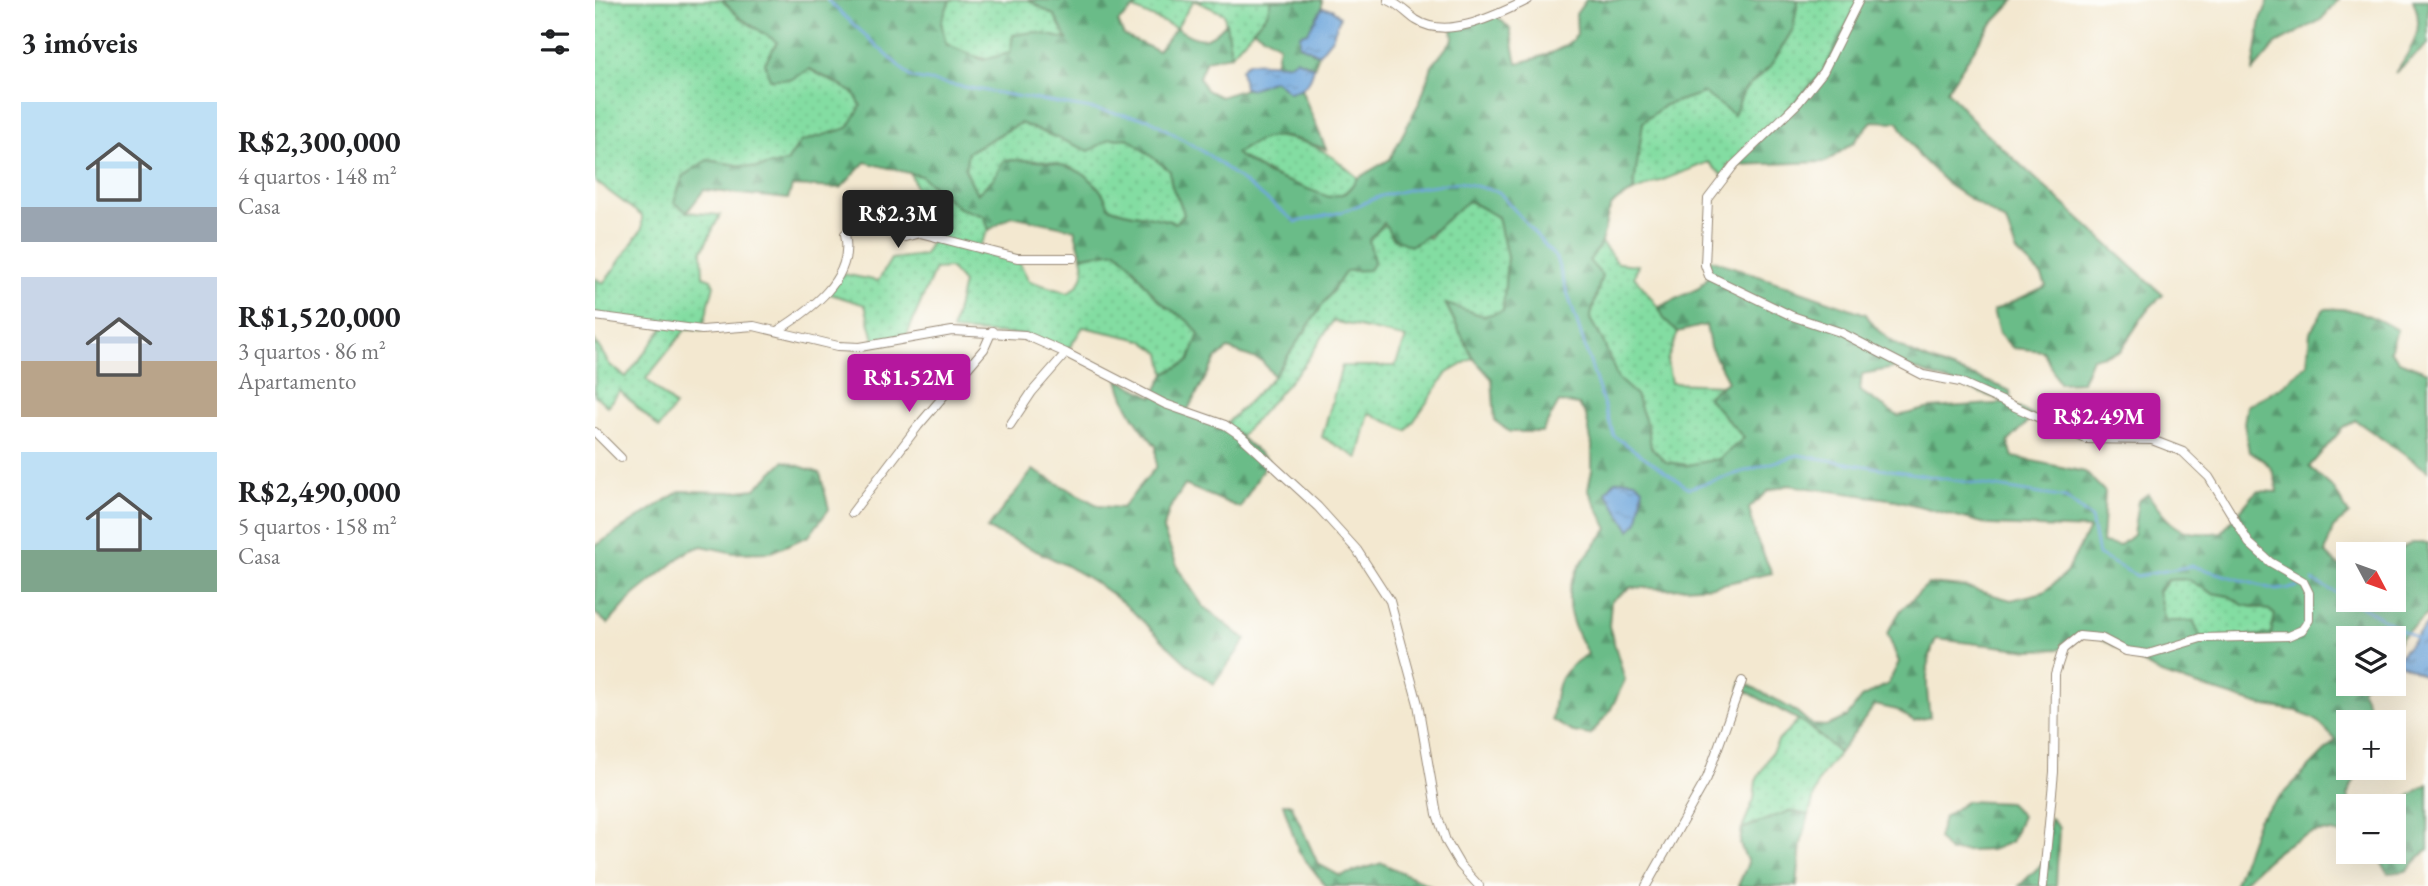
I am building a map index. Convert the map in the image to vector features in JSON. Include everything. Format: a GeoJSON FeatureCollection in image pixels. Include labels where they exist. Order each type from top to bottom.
{"type":"FeatureCollection","features":[{"type":"Feature","properties":{"kind":"street"},"geometry":{"type":"LineString","coordinates":[[1388,0],[1416,20],[1431,26],[1452,26],[1496,15],[1528,0]]}},
{"type":"Feature","properties":{"kind":"street"},"geometry":{"type":"LineString","coordinates":[[1859,0],[1823,72],[1798,103],[1734,165],[1708,199],[1705,265],[1709,276],[1792,316],[1840,332],[1923,375],[1960,382],[2086,439],[2152,440],[2183,452],[2209,477],[2249,543],[2270,562],[2303,581],[2309,593],[2309,620],[2302,630],[2288,636],[2201,638],[2148,654],[2126,651],[2101,638],[2080,636],[2063,649],[2055,674],[2054,772],[2043,886]]}},
{"type":"Feature","properties":{"kind":"street"},"geometry":{"type":"LineString","coordinates":[[777,331],[805,313],[827,293],[849,249],[845,234],[859,220],[868,220],[905,237],[920,233],[1017,258],[1074,258]]}},
{"type":"Feature","properties":{"kind":"street"},"geometry":{"type":"LineString","coordinates":[[595,316],[702,330],[754,326],[806,340],[860,347],[930,334],[992,331],[1025,335],[1066,352],[1165,404],[1225,425],[1241,436],[1318,507],[1357,550],[1390,601],[1403,639],[1418,705],[1437,814],[1446,841],[1460,865],[1479,886]]}},
{"type":"Feature","properties":{"kind":"street"},"geometry":{"type":"LineString","coordinates":[[852,513],[918,426],[984,349],[992,331]]}},
{"type":"Feature","properties":{"kind":"street"},"geometry":{"type":"LineString","coordinates":[[1010,425],[1032,392],[1066,352]]}},
{"type":"Feature","properties":{"kind":"street"},"geometry":{"type":"LineString","coordinates":[[595,432],[621,458]]}},
{"type":"Feature","properties":{"kind":"street"},"geometry":{"type":"LineString","coordinates":[[1646,886],[1707,778],[1742,681]]}},
{"type":"Feature","properties":{"kind":"green space"},"geometry":{"type":"Polygon","coordinates":[[[595,0],[722,0],[739,17],[777,42],[765,63],[791,79],[809,69],[854,93],[862,106],[848,128],[800,142],[787,162],[756,168],[707,160],[674,202],[687,212],[720,215],[702,251],[703,276],[711,279],[714,285],[702,330],[686,329],[646,379],[675,406],[659,428],[620,391],[607,406],[595,395],[595,341],[610,365],[626,377],[664,327],[595,316],[595,278],[603,283],[609,276],[642,229],[642,216],[595,181],[595,0]]]}},
{"type":"Feature","properties":{"kind":"green space"},"geometry":{"type":"Polygon","coordinates":[[[722,0],[950,0],[941,22],[946,44],[983,60],[1010,53],[1013,35],[1034,32],[1067,39],[1055,16],[1029,0],[1143,0],[1118,22],[1124,36],[1158,51],[1176,28],[1203,39],[1213,35],[1226,23],[1231,55],[1206,60],[1199,77],[1206,90],[1220,97],[1274,80],[1289,92],[1301,89],[1326,149],[1279,136],[1259,140],[1236,154],[1265,173],[1329,197],[1346,193],[1358,178],[1390,159],[1420,101],[1432,66],[1453,39],[1452,26],[1496,15],[1510,29],[1517,63],[1550,54],[1572,41],[1577,35],[1576,14],[1586,0],[1798,0],[1793,29],[1770,67],[1744,90],[1734,115],[1704,93],[1665,105],[1643,122],[1633,192],[1611,207],[1600,244],[1589,261],[1602,275],[1590,319],[1603,341],[1618,379],[1636,395],[1648,428],[1651,447],[1666,462],[1688,465],[1719,459],[1744,438],[1707,397],[1728,381],[1710,347],[1706,325],[1678,332],[1664,319],[1659,307],[1699,288],[1709,276],[1705,257],[1866,314],[1893,342],[1911,352],[2010,391],[2011,404],[2034,416],[2008,442],[2013,457],[2085,472],[2105,492],[2102,543],[2119,546],[2133,535],[2138,501],[2148,494],[2163,515],[2178,528],[2208,533],[2222,532],[2257,491],[2277,492],[2275,477],[2270,467],[2249,452],[2244,423],[2247,406],[2284,385],[2307,364],[2310,332],[2324,309],[2353,311],[2371,316],[2397,330],[2390,351],[2399,361],[2428,372],[2428,471],[2355,420],[2342,429],[2309,467],[2333,488],[2349,514],[2333,528],[2325,553],[2336,563],[2336,612],[2406,612],[2406,546],[2412,543],[2428,543],[2428,614],[2406,633],[2406,626],[2336,626],[2336,696],[2364,696],[2370,710],[2336,710],[2336,740],[2316,720],[2297,711],[2260,705],[2161,674],[2101,638],[2080,636],[2063,649],[2030,650],[1936,639],[1929,658],[1927,677],[1930,717],[1914,721],[1897,710],[1875,705],[1839,753],[1806,724],[1740,688],[1742,681],[1797,712],[1812,725],[1827,726],[1847,717],[1861,698],[1888,684],[1899,662],[1887,633],[1901,610],[1928,584],[1964,587],[2011,600],[2044,592],[2066,573],[2089,529],[1990,525],[1896,500],[1788,485],[1768,491],[1749,508],[1756,538],[1772,573],[1714,586],[1666,589],[1631,587],[1611,601],[1609,626],[1625,680],[1609,713],[1590,735],[1573,732],[1552,720],[1559,681],[1569,667],[1588,654],[1571,617],[1570,588],[1583,560],[1608,529],[1588,489],[1592,470],[1592,445],[1586,415],[1579,405],[1559,402],[1542,432],[1510,432],[1495,421],[1492,379],[1473,358],[1446,304],[1484,316],[1503,311],[1507,257],[1498,217],[1469,201],[1426,237],[1410,246],[1393,238],[1384,223],[1369,240],[1374,262],[1369,270],[1346,271],[1274,376],[1262,361],[1228,349],[1216,359],[1187,411],[1225,425],[1268,460],[1240,508],[1185,485],[1170,508],[1163,530],[1179,570],[1203,606],[1246,640],[1214,684],[1189,666],[1108,591],[1058,561],[987,529],[1033,470],[1099,506],[1122,508],[1156,467],[1156,446],[1133,415],[1118,379],[1153,397],[1165,374],[1189,361],[1199,334],[1155,296],[1117,251],[1082,256],[1074,229],[1012,216],[989,230],[984,216],[959,208],[921,176],[865,162],[841,188],[792,186],[788,199],[704,190],[687,212],[674,202],[683,176],[707,160],[756,168],[787,162],[800,142],[848,128],[861,106],[854,93],[810,69],[792,79],[770,79],[765,63],[777,42],[739,17],[722,0]],[[1020,123],[968,152],[965,169],[977,194],[994,178],[1004,160],[1066,166],[1092,181],[1102,192],[1109,207],[1175,223],[1184,215],[1173,190],[1170,171],[1128,138],[1110,139],[1089,151],[1020,123]],[[1905,366],[1862,374],[1860,391],[1898,416],[1930,408],[2009,403],[1905,366]],[[2187,579],[2168,580],[2158,591],[2165,621],[2193,621],[2201,638],[2271,635],[2275,615],[2269,610],[2243,605],[2229,596],[2212,593],[2187,579]]]}},
{"type":"Feature","properties":{"kind":"green space"},"geometry":{"type":"Polygon","coordinates":[[[950,0],[1029,0],[1055,16],[1067,40],[1034,32],[1002,56],[973,56],[946,44],[941,22],[950,0]]]}},
{"type":"Feature","properties":{"kind":"green space"},"geometry":{"type":"Polygon","coordinates":[[[1143,0],[1194,0],[1176,28],[1134,9],[1143,0]]]}},
{"type":"Feature","properties":{"kind":"green space"},"geometry":{"type":"Polygon","coordinates":[[[1194,0],[1271,0],[1267,14],[1231,55],[1224,14],[1194,0]]]}},
{"type":"Feature","properties":{"kind":"green space"},"geometry":{"type":"Polygon","coordinates":[[[1271,0],[1322,0],[1322,8],[1308,32],[1312,52],[1319,54],[1314,67],[1304,62],[1275,65],[1279,45],[1253,29],[1267,14],[1271,0]]]}},
{"type":"Feature","properties":{"kind":"green space"},"geometry":{"type":"Polygon","coordinates":[[[1798,0],[1859,0],[1823,72],[1724,177],[1708,162],[1633,192],[1643,122],[1665,105],[1704,93],[1734,114],[1744,90],[1770,67],[1793,29],[1798,0]]]}},
{"type":"Feature","properties":{"kind":"green space"},"geometry":{"type":"Polygon","coordinates":[[[1859,0],[2015,0],[1989,27],[1947,90],[1976,124],[2163,295],[2148,309],[2120,351],[2092,358],[2082,382],[2059,383],[2043,351],[2013,348],[1999,334],[1993,311],[2046,286],[2042,276],[2016,251],[2006,222],[1950,186],[1919,156],[1898,122],[1872,121],[1853,143],[1826,162],[1734,165],[1823,72],[1859,0]]]}},
{"type":"Feature","properties":{"kind":"green space"},"geometry":{"type":"Polygon","coordinates":[[[2269,0],[2338,0],[2321,20],[2276,44],[2253,71],[2261,19],[2269,0]]]}},
{"type":"Feature","properties":{"kind":"green space"},"geometry":{"type":"Polygon","coordinates":[[[2413,0],[2428,0],[2428,44],[2395,73],[2412,47],[2417,30],[2417,11],[2413,0]]]}},
{"type":"Feature","properties":{"kind":"green space"},"geometry":{"type":"Polygon","coordinates":[[[1021,123],[1089,151],[1110,139],[1128,138],[1170,171],[1173,190],[1184,215],[1175,223],[1117,210],[1109,207],[1102,192],[1080,172],[1066,166],[1036,161],[1004,160],[994,178],[977,194],[965,169],[968,152],[1021,123]]]}},
{"type":"Feature","properties":{"kind":"green space"},"geometry":{"type":"Polygon","coordinates":[[[1266,135],[1316,147],[1358,178],[1340,195],[1323,196],[1283,180],[1235,153],[1266,135]]]}},
{"type":"Feature","properties":{"kind":"green space"},"geometry":{"type":"Polygon","coordinates":[[[910,172],[921,176],[959,208],[984,216],[989,230],[978,248],[1017,258],[1029,281],[1068,293],[1077,286],[1082,277],[1082,256],[1117,251],[1155,296],[1199,334],[1189,361],[1165,374],[1161,353],[1142,340],[1083,327],[1066,353],[1025,335],[952,331],[963,283],[950,268],[935,269],[906,337],[875,344],[865,305],[827,293],[839,273],[878,281],[891,259],[924,255],[934,236],[910,172]]]}},
{"type":"Feature","properties":{"kind":"green space"},"geometry":{"type":"Polygon","coordinates":[[[1469,201],[1498,217],[1507,257],[1503,312],[1484,316],[1446,305],[1473,358],[1447,373],[1407,431],[1369,413],[1358,458],[1322,437],[1342,366],[1395,366],[1406,338],[1333,321],[1304,365],[1241,436],[1225,425],[1274,376],[1346,271],[1369,269],[1374,262],[1369,240],[1385,223],[1429,238],[1446,216],[1469,201]]]}},
{"type":"Feature","properties":{"kind":"green space"},"geometry":{"type":"Polygon","coordinates":[[[1601,243],[1618,263],[1638,265],[1634,277],[1678,332],[1667,361],[1671,383],[1721,385],[1707,396],[1744,438],[1719,459],[1688,465],[1666,462],[1651,447],[1648,428],[1636,395],[1618,379],[1603,341],[1590,319],[1602,276],[1588,262],[1601,243]]]}},
{"type":"Feature","properties":{"kind":"green space"},"geometry":{"type":"Polygon","coordinates":[[[784,461],[820,473],[829,509],[809,536],[771,552],[734,553],[702,546],[688,551],[634,595],[608,624],[595,613],[595,546],[680,491],[732,492],[755,489],[784,461]]]}},
{"type":"Feature","properties":{"kind":"green space"},"geometry":{"type":"Polygon","coordinates":[[[2187,579],[2212,593],[2229,596],[2243,605],[2269,610],[2275,615],[2271,635],[2201,638],[2165,621],[2158,591],[2169,580],[2187,579]]]}},
{"type":"Feature","properties":{"kind":"green space"},"geometry":{"type":"Polygon","coordinates":[[[1799,719],[1839,753],[1818,781],[1809,815],[1789,811],[1742,829],[1754,799],[1756,781],[1778,741],[1799,719]]]}},
{"type":"Feature","properties":{"kind":"green space"},"geometry":{"type":"Polygon","coordinates":[[[2336,740],[2336,780],[2354,780],[2348,794],[2336,794],[2336,833],[2318,832],[2303,836],[2275,853],[2239,886],[2234,886],[2258,819],[2336,740]]]}},
{"type":"Feature","properties":{"kind":"green space"},"geometry":{"type":"Polygon","coordinates":[[[2428,784],[2428,849],[2406,871],[2389,873],[2382,864],[2406,864],[2406,797],[2428,784]]]}},
{"type":"Feature","properties":{"kind":"green space"},"geometry":{"type":"Polygon","coordinates":[[[1967,801],[2009,803],[2022,816],[2011,842],[1991,850],[1949,852],[1938,838],[1944,817],[1967,801]]]}},
{"type":"Feature","properties":{"kind":"green space"},"geometry":{"type":"Polygon","coordinates":[[[1283,804],[1291,804],[1318,864],[1340,876],[1382,863],[1431,886],[1326,886],[1299,852],[1283,804]]]}},
{"type":"Feature","properties":{"kind":"green space"},"geometry":{"type":"Polygon","coordinates":[[[1789,811],[1809,815],[1801,844],[1797,886],[1738,886],[1748,863],[1740,844],[1742,829],[1789,811]]]}},
{"type":"Feature","properties":{"kind":"green space"},"geometry":{"type":"Polygon","coordinates":[[[2050,818],[2059,828],[2056,886],[2019,886],[2045,861],[2050,818]]]}},
{"type":"Feature","properties":{"kind":"water"},"geometry":{"type":"Polygon","coordinates":[[[1322,8],[1332,9],[1340,17],[1332,38],[1319,54],[1300,45],[1300,34],[1308,32],[1322,8]]]}},
{"type":"Feature","properties":{"kind":"water"},"geometry":{"type":"Polygon","coordinates":[[[1296,59],[1314,67],[1309,81],[1303,87],[1289,92],[1274,80],[1251,89],[1244,88],[1241,69],[1248,62],[1288,64],[1296,59]]]}},
{"type":"Feature","properties":{"kind":"water"},"geometry":{"type":"Polygon","coordinates":[[[1615,481],[1635,481],[1643,488],[1638,522],[1630,530],[1606,492],[1615,481]]]}},
{"type":"Feature","properties":{"kind":"water"},"geometry":{"type":"Polygon","coordinates":[[[2428,623],[2428,678],[2406,666],[2406,648],[2428,623]]]}},
{"type":"Feature","properties":{"kind":"waterway"},"geometry":{"type":"LineString","coordinates":[[827,0],[912,78],[1149,119],[1207,154],[1296,222],[1342,212],[1381,196],[1420,187],[1459,182],[1499,192],[1556,258],[1614,436],[1689,488],[1798,455],[2066,498],[2091,518],[2098,555],[2137,576],[2192,566],[2276,590],[2298,587]]}},
{"type":"Feature","properties":{"kind":"waterway"},"geometry":{"type":"LineString","coordinates":[[2313,581],[2336,592]]}},
{"type":"Feature","properties":{"kind":"waterway"},"geometry":{"type":"LineString","coordinates":[[2371,612],[2416,638]]}}]}
